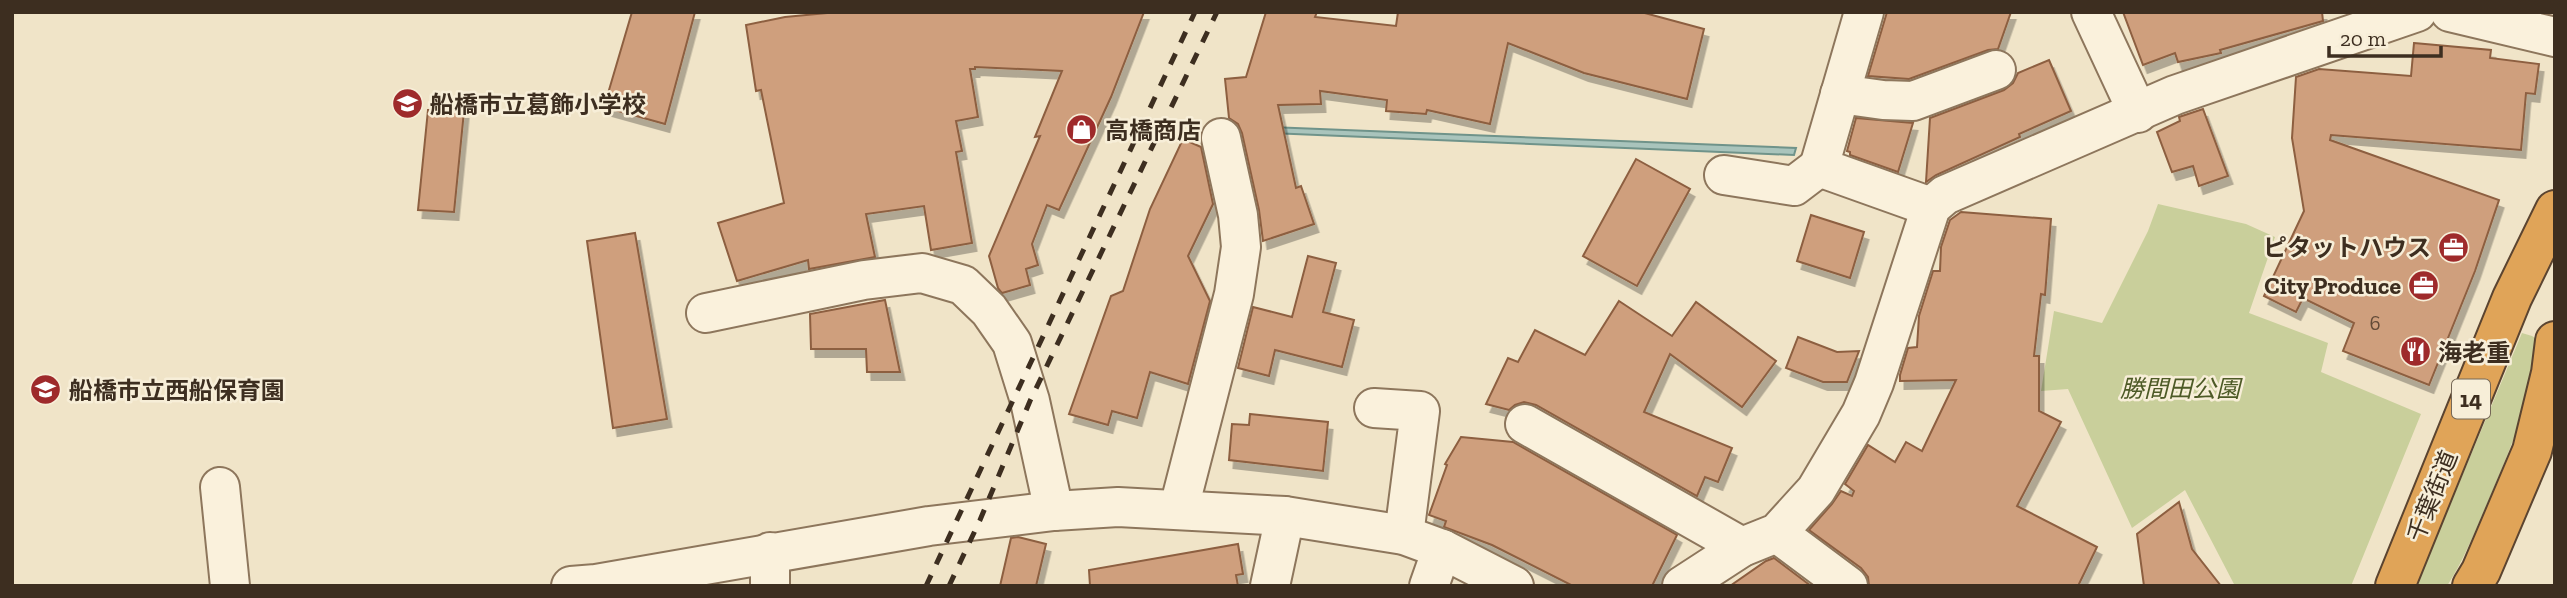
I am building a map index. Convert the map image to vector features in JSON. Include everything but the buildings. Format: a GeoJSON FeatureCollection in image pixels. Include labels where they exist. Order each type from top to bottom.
{"type":"FeatureCollection","features":[{"type":"Feature","properties":{"kind":"highway","name":"千葉街道"},"geometry":{"type":"LineString","coordinates":[[2395,586],[2512,298],[2554,220]]}},
{"type":"Feature","properties":{"kind":"highway"},"geometry":{"type":"LineString","coordinates":[[2472,586],[2481,571],[2532,451],[2551,373],[2555,341]]}},
{"type":"Feature","properties":{"kind":"street"},"geometry":{"type":"LineString","coordinates":[[1724,175],[1794,186],[1819,167],[1864,12]]}},
{"type":"Feature","properties":{"kind":"street"},"geometry":{"type":"LineString","coordinates":[[2091,12],[2138,113]]}},
{"type":"Feature","properties":{"kind":"street"},"geometry":{"type":"LineString","coordinates":[[1682,586],[1742,547],[1777,533],[1815,490],[1861,414],[1874,383],[1931,206],[1945,195],[2175,95],[2417,12]]}},
{"type":"Feature","properties":{"kind":"street"},"geometry":{"type":"LineString","coordinates":[[2450,12],[2555,37]]}},
{"type":"Feature","properties":{"kind":"street"},"geometry":{"type":"LineString","coordinates":[[1840,94],[1913,101],[1996,70]]}},
{"type":"Feature","properties":{"kind":"street"},"geometry":{"type":"LineString","coordinates":[[1180,509],[1234,294],[1241,247],[1238,215],[1221,138]]}},
{"type":"Feature","properties":{"kind":"street"},"geometry":{"type":"LineString","coordinates":[[1819,167],[1931,206]]}},
{"type":"Feature","properties":{"kind":"street"},"geometry":{"type":"LineString","coordinates":[[706,313],[864,280],[922,273],[963,285],[989,310],[1012,343],[1030,401],[1054,512]]}},
{"type":"Feature","properties":{"kind":"street"},"geometry":{"type":"LineString","coordinates":[[1374,408],[1420,411],[1404,536]]}},
{"type":"Feature","properties":{"kind":"street"},"geometry":{"type":"LineString","coordinates":[[1525,424],[1742,547]]}},
{"type":"Feature","properties":{"kind":"street"},"geometry":{"type":"LineString","coordinates":[[220,487],[230,586]]}},
{"type":"Feature","properties":{"kind":"street"},"geometry":{"type":"LineString","coordinates":[[571,586],[770,569],[929,526],[1118,507],[1285,516],[1404,536],[1442,550],[1514,586]]}},
{"type":"Feature","properties":{"kind":"street"},"geometry":{"type":"LineString","coordinates":[[1270,586],[1285,516]]}},
{"type":"Feature","properties":{"kind":"street"},"geometry":{"type":"LineString","coordinates":[[1777,533],[1848,586]]}},
{"type":"Feature","properties":{"kind":"street"},"geometry":{"type":"LineString","coordinates":[[1429,586],[1442,550]]}},
{"type":"Feature","properties":{"kind":"green space","name":"勝間田公園"},"geometry":{"type":"Polygon","coordinates":[[[2158,204],[2246,224],[2275,237],[2249,313],[2328,343],[2321,372],[2421,414],[2351,586],[2235,586],[2185,490],[2132,528],[2068,389],[2041,391],[2054,311],[2102,323],[2148,231],[2158,204]]]}},
{"type":"Feature","properties":{"kind":"green space"},"geometry":{"type":"Polygon","coordinates":[[[2522,333],[2538,340],[2535,361],[2520,421],[2497,480],[2465,554],[2447,586],[2416,586],[2522,333]]]}},
{"type":"Feature","properties":{"kind":"water"},"geometry":{"type":"Polygon","coordinates":[[[1244,126],[1796,148],[1794,155],[1244,132],[1244,126]]]}},
{"type":"Feature","properties":{"kind":"railway"},"geometry":{"type":"LineString","coordinates":[[926,586],[1195,12]]}},
{"type":"Feature","properties":{"kind":"railway"},"geometry":{"type":"LineString","coordinates":[[949,586],[1030,401],[1217,12]]}},
{"type":"Feature","properties":{"kind":"place","name":"船橋市立葛飾小学校"},"geometry":{"type":"Point","coordinates":[407,104]}},
{"type":"Feature","properties":{"kind":"place","name":"高橋商店"},"geometry":{"type":"Point","coordinates":[1082,130]}},
{"type":"Feature","properties":{"kind":"place","name":"ピタットハウス"},"geometry":{"type":"Point","coordinates":[2454,247]}},
{"type":"Feature","properties":{"kind":"place","name":"City Produce"},"geometry":{"type":"Point","coordinates":[2424,285]}},
{"type":"Feature","properties":{"kind":"place","name":"海老重"},"geometry":{"type":"Point","coordinates":[2415,352]}},
{"type":"Feature","properties":{"kind":"place","name":"船橋市立西船保育園"},"geometry":{"type":"Point","coordinates":[46,390]}}]}
